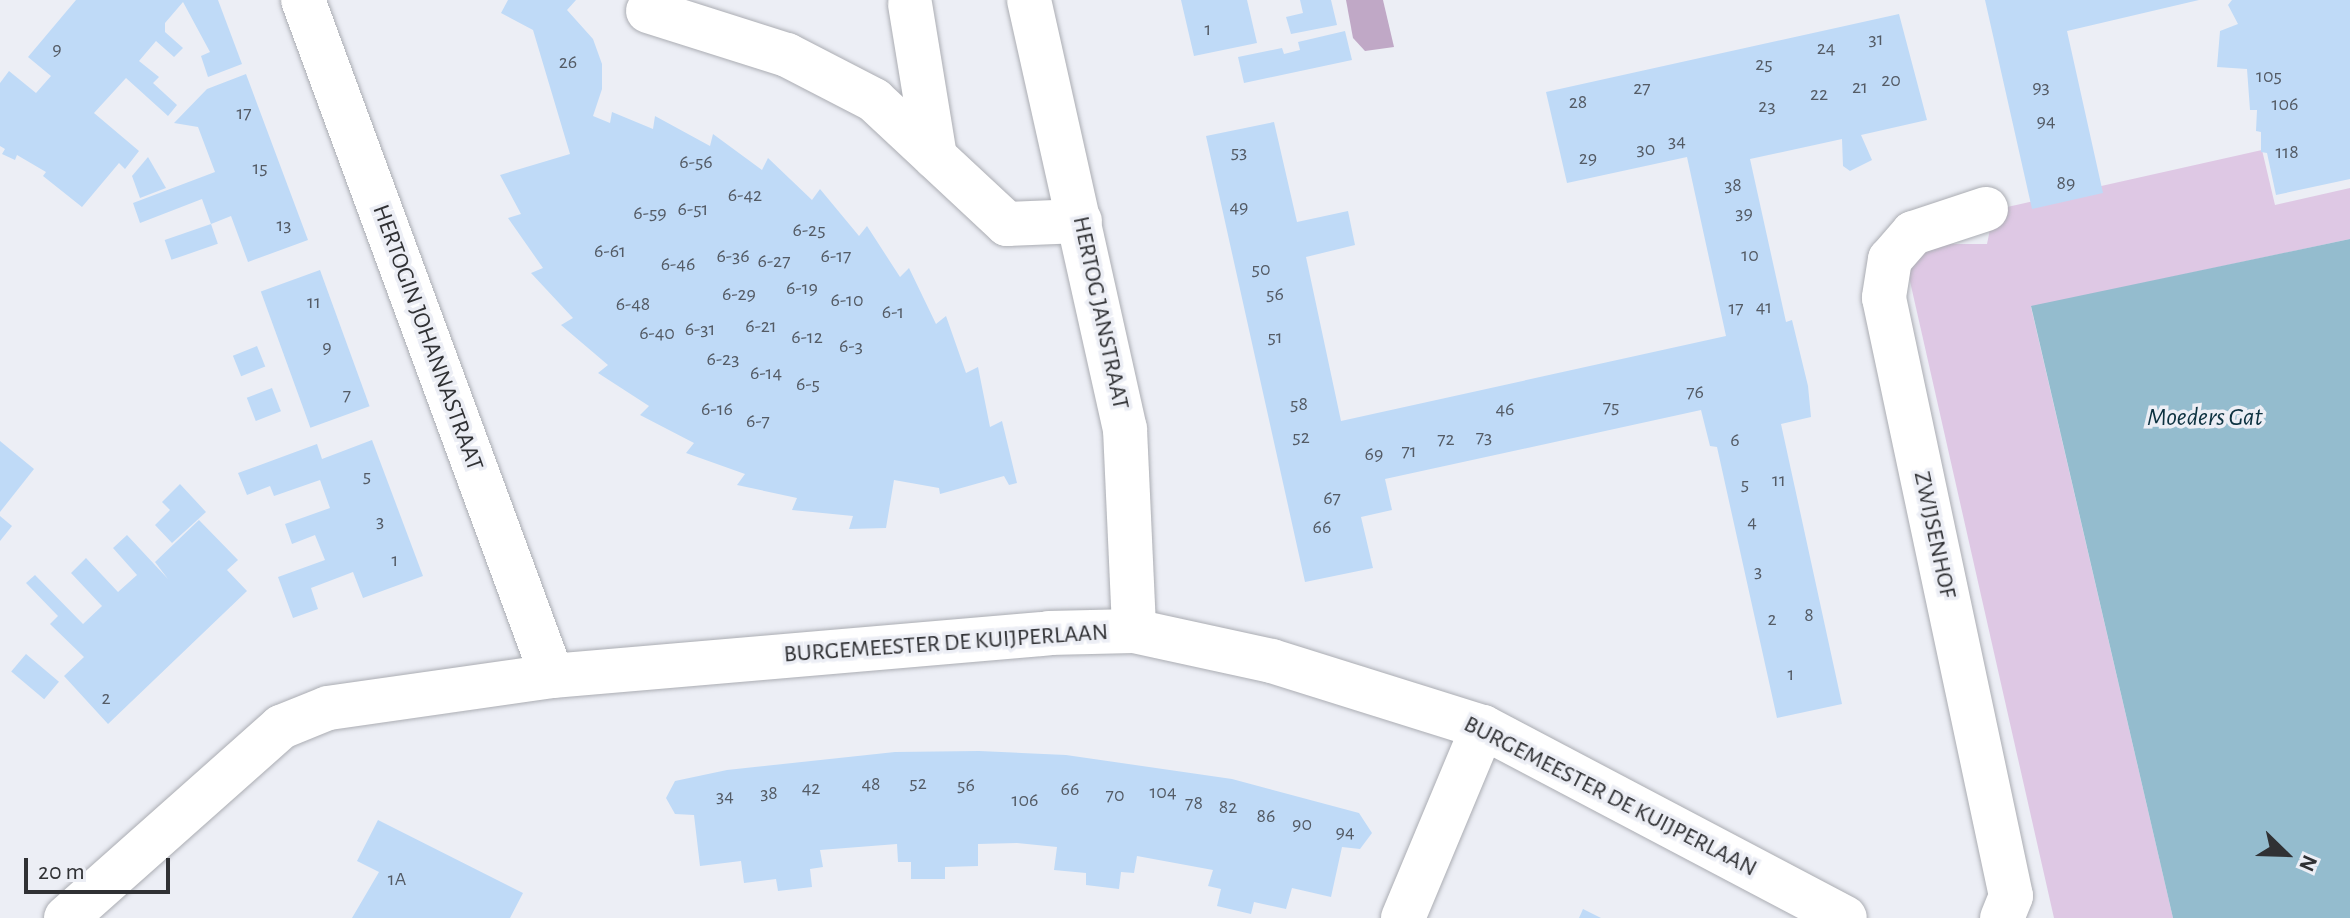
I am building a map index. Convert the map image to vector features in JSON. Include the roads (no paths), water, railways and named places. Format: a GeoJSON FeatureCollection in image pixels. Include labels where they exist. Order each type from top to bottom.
{"type":"FeatureCollection","features":[{"type":"Feature","properties":{"kind":"street","name":"HERTOGIN JOHANNASTRAAT"},"geometry":{"type":"LineString","coordinates":[[303,0],[552,676]]}},
{"type":"Feature","properties":{"kind":"street","name":"HERTOG JANSTRAAT"},"geometry":{"type":"LineString","coordinates":[[1029,0],[1125,429],[1134,631]]}},
{"type":"Feature","properties":{"kind":"street"},"geometry":{"type":"LineString","coordinates":[[910,4],[935,157]]}},
{"type":"Feature","properties":{"kind":"street"},"geometry":{"type":"LineString","coordinates":[[648,11],[787,55],[874,100],[1007,224],[1080,221]]}},
{"type":"Feature","properties":{"kind":"street","name":"ZWIJSENHOF"},"geometry":{"type":"LineString","coordinates":[[1986,209],[1913,233],[1890,259],[1884,298],[2011,896],[2002,918]]}},
{"type":"Feature","properties":{"kind":"street","name":"BURGEMEESTER DE KUIJPERLAAN"},"geometry":{"type":"LineString","coordinates":[[66,918],[281,727],[328,708],[552,676],[1033,634],[1134,631],[1272,661],[1483,727],[1778,902],[1845,918]]}},
{"type":"Feature","properties":{"kind":"street"},"geometry":{"type":"LineString","coordinates":[[1403,918],[1483,727]]}},
{"type":"Feature","properties":{"kind":"water","name":"Moeders Gat"},"geometry":{"type":"Polygon","coordinates":[[[2350,239],[2350,918],[2173,918],[2031,306],[2350,239]]]}}]}
